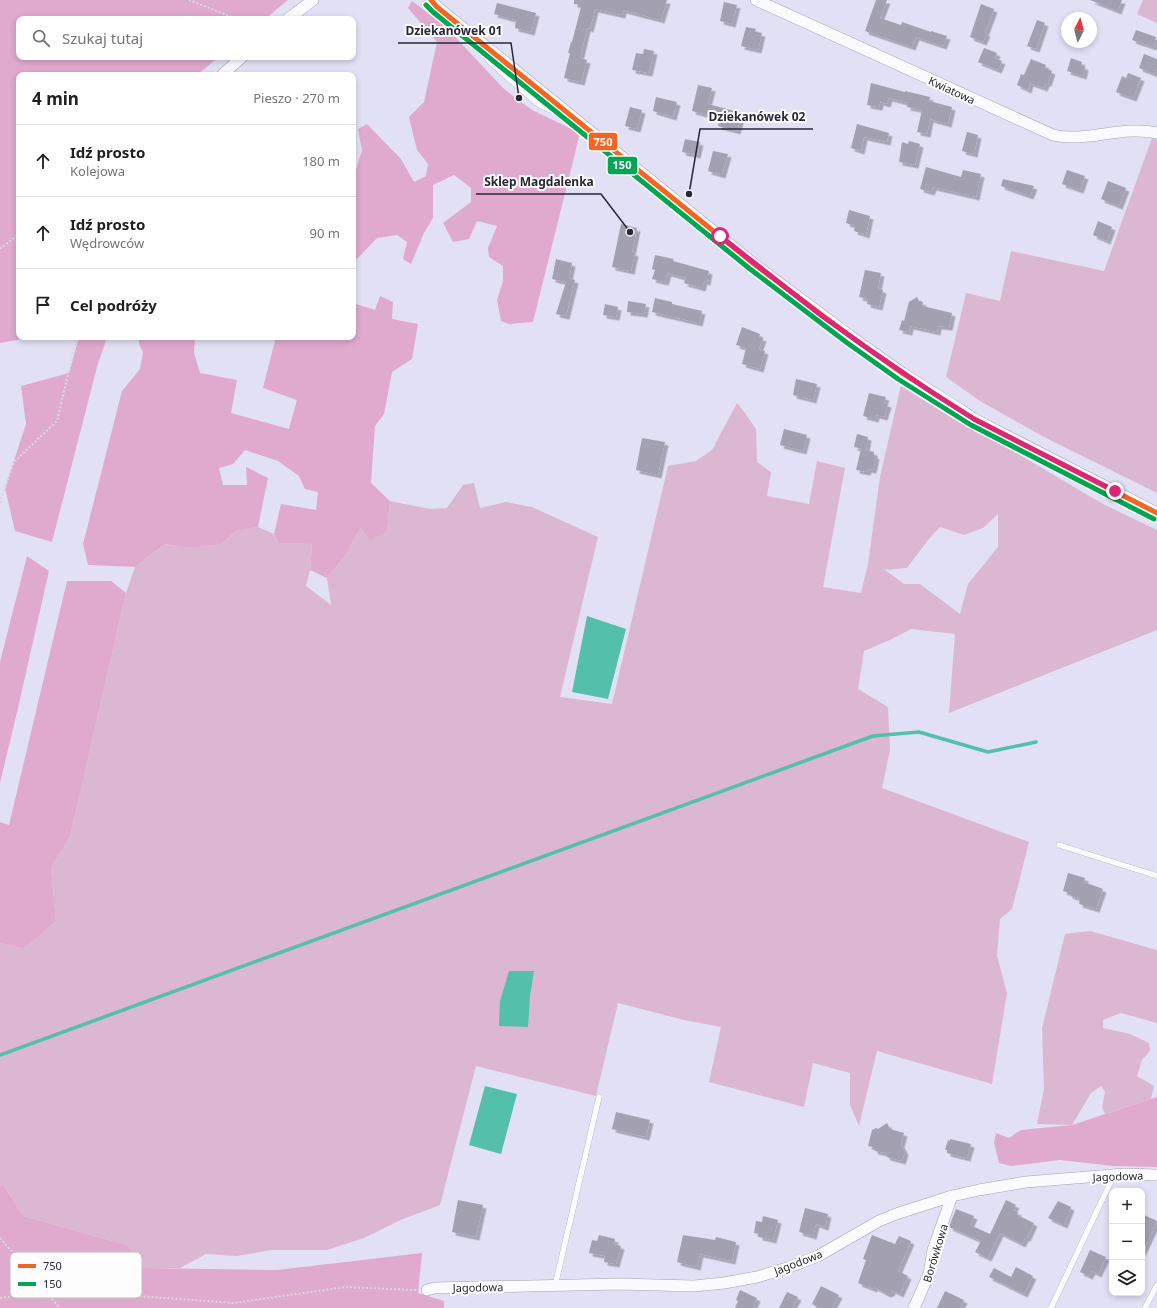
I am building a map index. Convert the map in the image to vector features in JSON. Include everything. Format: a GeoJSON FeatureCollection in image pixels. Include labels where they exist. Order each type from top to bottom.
{"type":"FeatureCollection","features":[{"type":"Feature","properties":{"kind":"street"},"geometry":{"type":"LineString","coordinates":[[292,16],[314,0]]}},
{"type":"Feature","properties":{"kind":"street"},"geometry":{"type":"LineString","coordinates":[[421,0],[434,4],[797,297],[873,352],[974,419],[1157,513]]}},
{"type":"Feature","properties":{"kind":"street","name":"Kwiatowa"},"geometry":{"type":"LineString","coordinates":[[756,0],[1053,135],[1075,138],[1135,130],[1157,133]]}},
{"type":"Feature","properties":{"kind":"street"},"geometry":{"type":"LineString","coordinates":[[225,72],[239,60]]}},
{"type":"Feature","properties":{"kind":"street","name":"Jagodowa"},"geometry":{"type":"LineString","coordinates":[[427,1290],[434,1288],[620,1284],[694,1286],[724,1283],[757,1277],[787,1268],[818,1256],[879,1221],[952,1196],[1026,1182],[1115,1175],[1157,1175]]}},
{"type":"Feature","properties":{"kind":"street","name":"Borówkowa"},"geometry":{"type":"LineString","coordinates":[[914,1308],[930,1274],[933,1250],[952,1196]]}},
{"type":"Feature","properties":{"kind":"lane"},"geometry":{"type":"LineString","coordinates":[[1059,845],[1157,876]]}},
{"type":"Feature","properties":{"kind":"lane"},"geometry":{"type":"LineString","coordinates":[[555,1286],[599,1097]]}},
{"type":"Feature","properties":{"kind":"lane"},"geometry":{"type":"LineString","coordinates":[[1051,1308],[1115,1175]]}},
{"type":"Feature","properties":{"kind":"lane"},"geometry":{"type":"LineString","coordinates":[[1145,1308],[1157,1285]]}},
{"type":"Feature","properties":{"kind":"path"},"geometry":{"type":"LineString","coordinates":[[189,0],[229,16]]}},
{"type":"Feature","properties":{"kind":"path"},"geometry":{"type":"LineString","coordinates":[[0,249],[16,236]]}},
{"type":"Feature","properties":{"kind":"path"},"geometry":{"type":"LineString","coordinates":[[0,503],[14,462],[57,421],[75,340]]}},
{"type":"Feature","properties":{"kind":"path"},"geometry":{"type":"LineString","coordinates":[[0,1238],[12,1252]]}},
{"type":"Feature","properties":{"kind":"path"},"geometry":{"type":"LineString","coordinates":[[142,1296],[234,1303],[346,1287],[427,1290]]}},
{"type":"Feature","properties":{"kind":"path"},"geometry":{"type":"LineString","coordinates":[[0,1298],[10,1297]]}},
{"type":"Feature","properties":{"kind":"path"},"geometry":{"type":"LineString","coordinates":[[52,1298],[60,1308]]}},
{"type":"Feature","properties":{"kind":"shaded area"},"geometry":{"type":"Polygon","coordinates":[[[0,0],[288,0],[269,16],[16,16],[16,60],[215,60],[201,72],[16,72],[17,340],[0,343],[0,0]]]}},
{"type":"Feature","properties":{"kind":"shaded area"},"geometry":{"type":"Polygon","coordinates":[[[1143,0],[1157,0],[1157,23],[1137,14],[1143,0]]]}},
{"type":"Feature","properties":{"kind":"shaded area"},"geometry":{"type":"Polygon","coordinates":[[[412,1],[445,26],[503,88],[518,100],[534,111],[580,133],[533,322],[509,324],[501,321],[497,300],[503,281],[503,266],[489,257],[488,248],[497,226],[477,221],[469,239],[453,242],[443,223],[471,202],[471,188],[454,175],[433,185],[433,218],[424,233],[411,264],[403,259],[407,242],[397,235],[377,238],[356,260],[356,170],[362,150],[358,129],[367,124],[401,159],[414,182],[426,176],[428,164],[417,150],[409,117],[424,102],[437,42],[408,8],[412,1]]]}},
{"type":"Feature","properties":{"kind":"shaded area"},"geometry":{"type":"Polygon","coordinates":[[[1152,138],[1157,140],[1157,493],[1044,437],[980,401],[946,377],[966,293],[1000,301],[1011,251],[1104,271],[1152,138]]]}},
{"type":"Feature","properties":{"kind":"shaded area"},"geometry":{"type":"Polygon","coordinates":[[[380,296],[393,302],[392,319],[418,324],[412,359],[392,372],[384,414],[375,426],[371,483],[390,501],[387,531],[370,540],[361,527],[344,557],[327,578],[310,570],[312,544],[279,543],[274,534],[281,504],[316,510],[318,492],[305,489],[299,476],[278,461],[245,450],[233,464],[219,468],[223,485],[247,485],[246,467],[268,478],[258,527],[236,531],[221,544],[189,548],[165,544],[135,567],[88,565],[83,544],[122,391],[140,369],[143,352],[139,344],[139,340],[195,340],[194,353],[200,373],[237,380],[231,413],[289,429],[297,400],[263,388],[275,340],[356,340],[356,304],[375,310],[380,296]]]}},
{"type":"Feature","properties":{"kind":"shaded area"},"geometry":{"type":"Polygon","coordinates":[[[78,340],[106,340],[97,367],[52,542],[15,531],[5,488],[26,424],[21,386],[69,373],[78,340]]]}},
{"type":"Feature","properties":{"kind":"shaded area"},"geometry":{"type":"Polygon","coordinates":[[[901,385],[1103,504],[1157,530],[1157,630],[949,713],[955,634],[911,629],[864,651],[858,689],[888,707],[890,750],[882,788],[1029,842],[1012,909],[1000,919],[997,956],[1007,993],[992,1084],[877,1051],[859,1126],[850,1105],[850,1073],[813,1063],[804,1107],[709,1082],[721,1027],[684,1020],[618,1003],[596,1096],[476,1066],[440,1205],[403,1219],[364,1238],[327,1250],[271,1250],[237,1256],[206,1254],[180,1268],[145,1268],[142,1264],[142,1252],[132,1252],[127,1245],[23,1216],[4,1186],[0,1186],[0,943],[24,949],[56,921],[51,868],[70,837],[126,593],[135,567],[165,544],[189,548],[221,544],[236,531],[258,527],[274,534],[279,543],[312,544],[310,570],[306,586],[331,605],[327,578],[344,557],[361,527],[387,531],[390,501],[430,509],[447,508],[463,485],[474,483],[480,508],[506,502],[532,507],[598,537],[560,697],[612,704],[668,466],[696,461],[712,450],[737,403],[756,429],[757,462],[771,472],[767,496],[809,504],[817,461],[845,468],[823,587],[861,593],[868,564],[880,477],[901,385]],[[998,514],[983,528],[964,535],[940,527],[907,568],[885,570],[904,584],[920,584],[960,614],[968,584],[998,547],[998,514]]]}},
{"type":"Feature","properties":{"kind":"shaded area"},"geometry":{"type":"Polygon","coordinates":[[[27,556],[49,571],[0,783],[0,662],[27,556]]]}},
{"type":"Feature","properties":{"kind":"shaded area"},"geometry":{"type":"Polygon","coordinates":[[[67,581],[111,581],[126,593],[70,837],[51,868],[56,921],[24,949],[0,943],[0,822],[9,825],[67,581]]]}},
{"type":"Feature","properties":{"kind":"shaded area"},"geometry":{"type":"Polygon","coordinates":[[[587,616],[626,629],[608,699],[572,692],[587,616]]]}},
{"type":"Feature","properties":{"kind":"shaded area"},"geometry":{"type":"Polygon","coordinates":[[[1090,931],[1157,950],[1157,1023],[1121,1013],[1103,1020],[1103,1028],[1130,1034],[1149,1043],[1150,1051],[1142,1060],[1137,1076],[1154,1086],[1151,1099],[1105,1114],[1102,1107],[1105,1092],[1101,1086],[1091,1093],[1072,1125],[1037,1124],[1044,1089],[1042,1028],[1065,934],[1090,931]]]}},
{"type":"Feature","properties":{"kind":"shaded area"},"geometry":{"type":"Polygon","coordinates":[[[509,971],[534,971],[530,996],[528,1027],[499,1026],[500,1001],[509,971]]]}},
{"type":"Feature","properties":{"kind":"shaded area"},"geometry":{"type":"Polygon","coordinates":[[[485,1086],[517,1094],[501,1154],[469,1145],[485,1086]]]}},
{"type":"Feature","properties":{"kind":"shaded area"},"geometry":{"type":"Polygon","coordinates":[[[1157,1097],[1157,1167],[1113,1166],[1060,1160],[1011,1166],[999,1163],[994,1143],[996,1133],[1009,1138],[1021,1130],[1072,1125],[1157,1097]]]}},
{"type":"Feature","properties":{"kind":"shaded area"},"geometry":{"type":"Polygon","coordinates":[[[0,1186],[4,1186],[23,1216],[127,1245],[132,1252],[10,1252],[10,1298],[142,1298],[142,1264],[145,1268],[277,1270],[422,1253],[418,1293],[444,1301],[444,1308],[0,1308],[0,1186]]]}},
{"type":"Feature","properties":{"kind":"building"},"geometry":{"type":"Polygon","coordinates":[[[574,0],[667,0],[661,20],[623,10],[622,15],[595,9],[590,29],[587,28],[580,58],[587,60],[581,82],[564,78],[570,53],[568,53],[581,7],[581,5],[574,4],[574,0]]]}},
{"type":"Feature","properties":{"kind":"building"},"geometry":{"type":"Polygon","coordinates":[[[876,0],[887,0],[880,18],[901,25],[902,22],[947,36],[943,46],[916,37],[912,47],[865,31],[876,0]]]}},
{"type":"Feature","properties":{"kind":"building"},"geometry":{"type":"Polygon","coordinates":[[[1090,0],[1122,0],[1118,11],[1090,0]]]}},
{"type":"Feature","properties":{"kind":"building"},"geometry":{"type":"Polygon","coordinates":[[[724,2],[737,5],[732,24],[720,21],[724,2]]]}},
{"type":"Feature","properties":{"kind":"building"},"geometry":{"type":"Polygon","coordinates":[[[497,3],[536,13],[531,32],[515,28],[516,20],[494,14],[497,3]]]}},
{"type":"Feature","properties":{"kind":"building"},"geometry":{"type":"Polygon","coordinates":[[[981,4],[994,9],[983,42],[970,37],[981,4]]]}},
{"type":"Feature","properties":{"kind":"building"},"geometry":{"type":"Polygon","coordinates":[[[1037,20],[1045,23],[1036,49],[1027,46],[1037,20]]]}},
{"type":"Feature","properties":{"kind":"building"},"geometry":{"type":"Polygon","coordinates":[[[746,27],[756,29],[755,32],[762,33],[758,50],[741,46],[746,27]]]}},
{"type":"Feature","properties":{"kind":"building"},"geometry":{"type":"Polygon","coordinates":[[[1136,30],[1156,37],[1153,47],[1132,40],[1136,30]]]}},
{"type":"Feature","properties":{"kind":"building"},"geometry":{"type":"Polygon","coordinates":[[[984,48],[997,53],[995,58],[1002,61],[998,70],[978,62],[984,48]]]}},
{"type":"Feature","properties":{"kind":"building"},"geometry":{"type":"Polygon","coordinates":[[[644,49],[654,51],[649,73],[632,70],[636,53],[643,54],[644,49]]]}},
{"type":"Feature","properties":{"kind":"building"},"geometry":{"type":"Polygon","coordinates":[[[1144,54],[1157,59],[1155,74],[1139,68],[1144,54]]]}},
{"type":"Feature","properties":{"kind":"building"},"geometry":{"type":"Polygon","coordinates":[[[1071,58],[1082,62],[1081,65],[1085,67],[1083,76],[1067,71],[1071,58]]]}},
{"type":"Feature","properties":{"kind":"building"},"geometry":{"type":"Polygon","coordinates":[[[1031,59],[1046,65],[1045,68],[1052,71],[1048,83],[1046,83],[1044,88],[1030,83],[1028,90],[1017,85],[1021,74],[1024,75],[1031,59]]]}},
{"type":"Feature","properties":{"kind":"building"},"geometry":{"type":"Polygon","coordinates":[[[1128,73],[1141,78],[1133,98],[1116,92],[1122,76],[1126,78],[1128,73]]]}},
{"type":"Feature","properties":{"kind":"building"},"geometry":{"type":"Polygon","coordinates":[[[871,83],[930,97],[929,101],[952,107],[948,124],[930,119],[927,134],[917,132],[922,110],[907,107],[908,103],[889,98],[887,104],[880,102],[879,107],[867,105],[871,83]]]}},
{"type":"Feature","properties":{"kind":"building"},"geometry":{"type":"Polygon","coordinates":[[[698,85],[712,88],[708,104],[742,113],[737,131],[718,126],[720,118],[692,111],[698,85]]]}},
{"type":"Feature","properties":{"kind":"building"},"geometry":{"type":"Polygon","coordinates":[[[656,97],[677,102],[673,117],[653,111],[656,97]]]}},
{"type":"Feature","properties":{"kind":"building"},"geometry":{"type":"Polygon","coordinates":[[[630,107],[642,110],[637,129],[625,126],[630,107]]]}},
{"type":"Feature","properties":{"kind":"building"},"geometry":{"type":"Polygon","coordinates":[[[857,124],[889,133],[887,142],[864,137],[861,151],[851,148],[857,124]]]}},
{"type":"Feature","properties":{"kind":"building"},"geometry":{"type":"Polygon","coordinates":[[[967,132],[978,135],[974,154],[962,151],[967,132]]]}},
{"type":"Feature","properties":{"kind":"building"},"geometry":{"type":"Polygon","coordinates":[[[685,139],[700,142],[697,155],[682,152],[685,139]]]}},
{"type":"Feature","properties":{"kind":"building"},"geometry":{"type":"Polygon","coordinates":[[[909,141],[920,144],[915,165],[899,162],[902,142],[908,144],[909,141]]]}},
{"type":"Feature","properties":{"kind":"building"},"geometry":{"type":"Polygon","coordinates":[[[713,151],[728,154],[722,175],[708,171],[713,151]]]}},
{"type":"Feature","properties":{"kind":"building"},"geometry":{"type":"Polygon","coordinates":[[[926,167],[961,177],[963,170],[981,174],[976,197],[933,187],[931,192],[920,189],[926,167]]]}},
{"type":"Feature","properties":{"kind":"building"},"geometry":{"type":"Polygon","coordinates":[[[1067,170],[1085,176],[1080,190],[1062,184],[1067,170]]]}},
{"type":"Feature","properties":{"kind":"building"},"geometry":{"type":"Polygon","coordinates":[[[1003,179],[1034,186],[1030,196],[1001,186],[1003,179]]]}},
{"type":"Feature","properties":{"kind":"building"},"geometry":{"type":"Polygon","coordinates":[[[1108,181],[1126,188],[1119,206],[1101,199],[1108,181]]]}},
{"type":"Feature","properties":{"kind":"building"},"geometry":{"type":"Polygon","coordinates":[[[849,210],[870,216],[866,235],[854,231],[855,226],[846,223],[849,210]]]}},
{"type":"Feature","properties":{"kind":"building"},"geometry":{"type":"Polygon","coordinates":[[[1098,221],[1112,227],[1107,241],[1093,235],[1098,221]]]}},
{"type":"Feature","properties":{"kind":"building"},"geometry":{"type":"Polygon","coordinates":[[[621,224],[637,228],[632,252],[635,253],[631,271],[612,267],[621,224]]]}},
{"type":"Feature","properties":{"kind":"building"},"geometry":{"type":"Polygon","coordinates":[[[655,255],[674,259],[673,261],[709,271],[707,282],[704,281],[702,288],[684,283],[686,278],[668,273],[665,282],[652,279],[655,270],[652,269],[655,255]]]}},
{"type":"Feature","properties":{"kind":"building"},"geometry":{"type":"Polygon","coordinates":[[[556,259],[572,263],[569,278],[575,280],[566,316],[556,314],[566,282],[552,279],[556,259]]]}},
{"type":"Feature","properties":{"kind":"building"},"geometry":{"type":"Polygon","coordinates":[[[865,270],[881,273],[878,288],[883,290],[879,307],[867,304],[868,299],[859,297],[865,270]]]}},
{"type":"Feature","properties":{"kind":"building"},"geometry":{"type":"Polygon","coordinates":[[[917,297],[919,301],[923,302],[922,306],[952,313],[949,327],[938,326],[937,332],[910,326],[909,332],[899,330],[902,320],[904,321],[909,302],[917,297]]]}},
{"type":"Feature","properties":{"kind":"building"},"geometry":{"type":"Polygon","coordinates":[[[655,298],[672,302],[672,304],[702,311],[699,323],[652,312],[655,298]]]}},
{"type":"Feature","properties":{"kind":"building"},"geometry":{"type":"Polygon","coordinates":[[[628,301],[646,304],[644,314],[627,312],[628,301]]]}},
{"type":"Feature","properties":{"kind":"building"},"geometry":{"type":"Polygon","coordinates":[[[605,304],[618,307],[616,317],[603,315],[605,304]]]}},
{"type":"Feature","properties":{"kind":"building"},"geometry":{"type":"Polygon","coordinates":[[[742,327],[760,334],[759,337],[763,338],[759,349],[765,351],[760,369],[742,364],[746,348],[736,345],[742,327]]]}},
{"type":"Feature","properties":{"kind":"building"},"geometry":{"type":"Polygon","coordinates":[[[796,379],[817,384],[813,400],[793,395],[796,379]]]}},
{"type":"Feature","properties":{"kind":"building"},"geometry":{"type":"Polygon","coordinates":[[[869,393],[886,397],[884,403],[888,404],[884,417],[876,415],[875,419],[863,416],[869,393]]]}},
{"type":"Feature","properties":{"kind":"building"},"geometry":{"type":"Polygon","coordinates":[[[784,429],[807,435],[803,451],[780,445],[784,429]]]}},
{"type":"Feature","properties":{"kind":"building"},"geometry":{"type":"Polygon","coordinates":[[[857,434],[868,437],[866,450],[874,452],[874,455],[876,456],[873,470],[868,469],[867,472],[856,470],[861,449],[863,449],[854,447],[857,434]]]}},
{"type":"Feature","properties":{"kind":"building"},"geometry":{"type":"Polygon","coordinates":[[[642,438],[665,442],[658,475],[636,470],[642,438]]]}},
{"type":"Feature","properties":{"kind":"building"},"geometry":{"type":"Polygon","coordinates":[[[1068,873],[1085,878],[1084,882],[1103,889],[1096,909],[1079,904],[1080,899],[1063,891],[1068,873]]]}},
{"type":"Feature","properties":{"kind":"building"},"geometry":{"type":"Polygon","coordinates":[[[616,1112],[650,1120],[646,1137],[612,1129],[616,1112]]]}},
{"type":"Feature","properties":{"kind":"building"},"geometry":{"type":"Polygon","coordinates":[[[887,1123],[890,1129],[904,1133],[901,1144],[905,1152],[902,1161],[887,1157],[885,1153],[875,1151],[873,1147],[868,1146],[872,1130],[876,1128],[878,1129],[887,1123]]]}},
{"type":"Feature","properties":{"kind":"building"},"geometry":{"type":"Polygon","coordinates":[[[950,1139],[971,1144],[967,1158],[947,1153],[947,1150],[945,1150],[948,1140],[950,1141],[950,1139]]]}},
{"type":"Feature","properties":{"kind":"building"},"geometry":{"type":"Polygon","coordinates":[[[458,1200],[483,1205],[476,1237],[452,1232],[458,1200]]]}},
{"type":"Feature","properties":{"kind":"building"},"geometry":{"type":"Polygon","coordinates":[[[1006,1200],[1016,1205],[1013,1210],[1018,1212],[1017,1215],[1034,1223],[1027,1238],[1025,1238],[1022,1244],[1000,1233],[988,1258],[975,1252],[981,1241],[949,1227],[956,1209],[974,1216],[970,1225],[990,1234],[1006,1200]]]}},
{"type":"Feature","properties":{"kind":"building"},"geometry":{"type":"Polygon","coordinates":[[[1058,1201],[1071,1207],[1064,1225],[1048,1218],[1058,1201]]]}},
{"type":"Feature","properties":{"kind":"building"},"geometry":{"type":"Polygon","coordinates":[[[805,1208],[828,1214],[825,1227],[816,1224],[813,1236],[799,1232],[805,1208]]]}},
{"type":"Feature","properties":{"kind":"building"},"geometry":{"type":"Polygon","coordinates":[[[1145,1215],[1157,1221],[1145,1247],[1145,1215]]]}},
{"type":"Feature","properties":{"kind":"building"},"geometry":{"type":"Polygon","coordinates":[[[763,1216],[778,1220],[773,1240],[759,1237],[759,1234],[754,1233],[756,1221],[762,1222],[763,1216]]]}},
{"type":"Feature","properties":{"kind":"building"},"geometry":{"type":"Polygon","coordinates":[[[599,1235],[615,1239],[614,1244],[621,1246],[616,1264],[604,1262],[605,1256],[589,1253],[592,1240],[597,1241],[599,1235]]]}},
{"type":"Feature","properties":{"kind":"building"},"geometry":{"type":"Polygon","coordinates":[[[683,1235],[715,1240],[716,1237],[736,1242],[732,1261],[700,1254],[697,1267],[677,1262],[683,1235]]]}},
{"type":"Feature","properties":{"kind":"building"},"geometry":{"type":"Polygon","coordinates":[[[872,1235],[895,1244],[899,1236],[911,1241],[898,1271],[908,1276],[900,1294],[892,1290],[891,1293],[887,1294],[874,1287],[874,1289],[858,1283],[866,1260],[863,1259],[872,1235]]]}},
{"type":"Feature","properties":{"kind":"building"},"geometry":{"type":"Polygon","coordinates":[[[1090,1250],[1106,1257],[1098,1274],[1092,1271],[1089,1276],[1080,1272],[1090,1250]]]}},
{"type":"Feature","properties":{"kind":"building"},"geometry":{"type":"Polygon","coordinates":[[[1016,1267],[1033,1276],[1024,1294],[989,1277],[994,1268],[1011,1277],[1016,1267]]]}},
{"type":"Feature","properties":{"kind":"building"},"geometry":{"type":"Polygon","coordinates":[[[821,1286],[839,1295],[832,1308],[819,1308],[812,1304],[821,1286]]]}},
{"type":"Feature","properties":{"kind":"building"},"geometry":{"type":"Polygon","coordinates":[[[740,1290],[757,1298],[753,1308],[735,1308],[740,1290]]]}},
{"type":"Feature","properties":{"kind":"building"},"geometry":{"type":"Polygon","coordinates":[[[945,1291],[964,1300],[960,1308],[937,1308],[945,1291]]]}},
{"type":"Feature","properties":{"kind":"building"},"geometry":{"type":"Polygon","coordinates":[[[787,1292],[798,1297],[792,1308],[779,1308],[787,1292]]]}},
{"type":"Feature","properties":{"kind":"waterway"},"geometry":{"type":"LineString","coordinates":[[0,1055],[873,736],[919,732],[988,752],[1036,742]]}},
{"type":"Feature","properties":{"kind":"transit line","name":"750"},"geometry":{"type":"LineString","coordinates":[[431,0],[437,7],[754,264],[902,373],[974,419],[1157,513]]}},
{"type":"Feature","properties":{"kind":"transit line","name":"150"},"geometry":{"type":"LineString","coordinates":[[426,5],[750,269],[846,342],[898,379],[971,425],[1154,519]]}},
{"type":"Feature","properties":{"kind":"place","name":"Dziekanówek 01"},"geometry":{"type":"Point","coordinates":[519,98]}},
{"type":"Feature","properties":{"kind":"place","name":"Dziekanówek 02"},"geometry":{"type":"Point","coordinates":[689,194]}},
{"type":"Feature","properties":{"kind":"place","name":"Sklep Magdalenka"},"geometry":{"type":"Point","coordinates":[630,232]}},
{"type":"Feature","properties":{"kind":"route"},"geometry":{"type":"LineString","coordinates":[[720,236],[822,316],[933,393],[974,419],[1115,491]]}}]}
